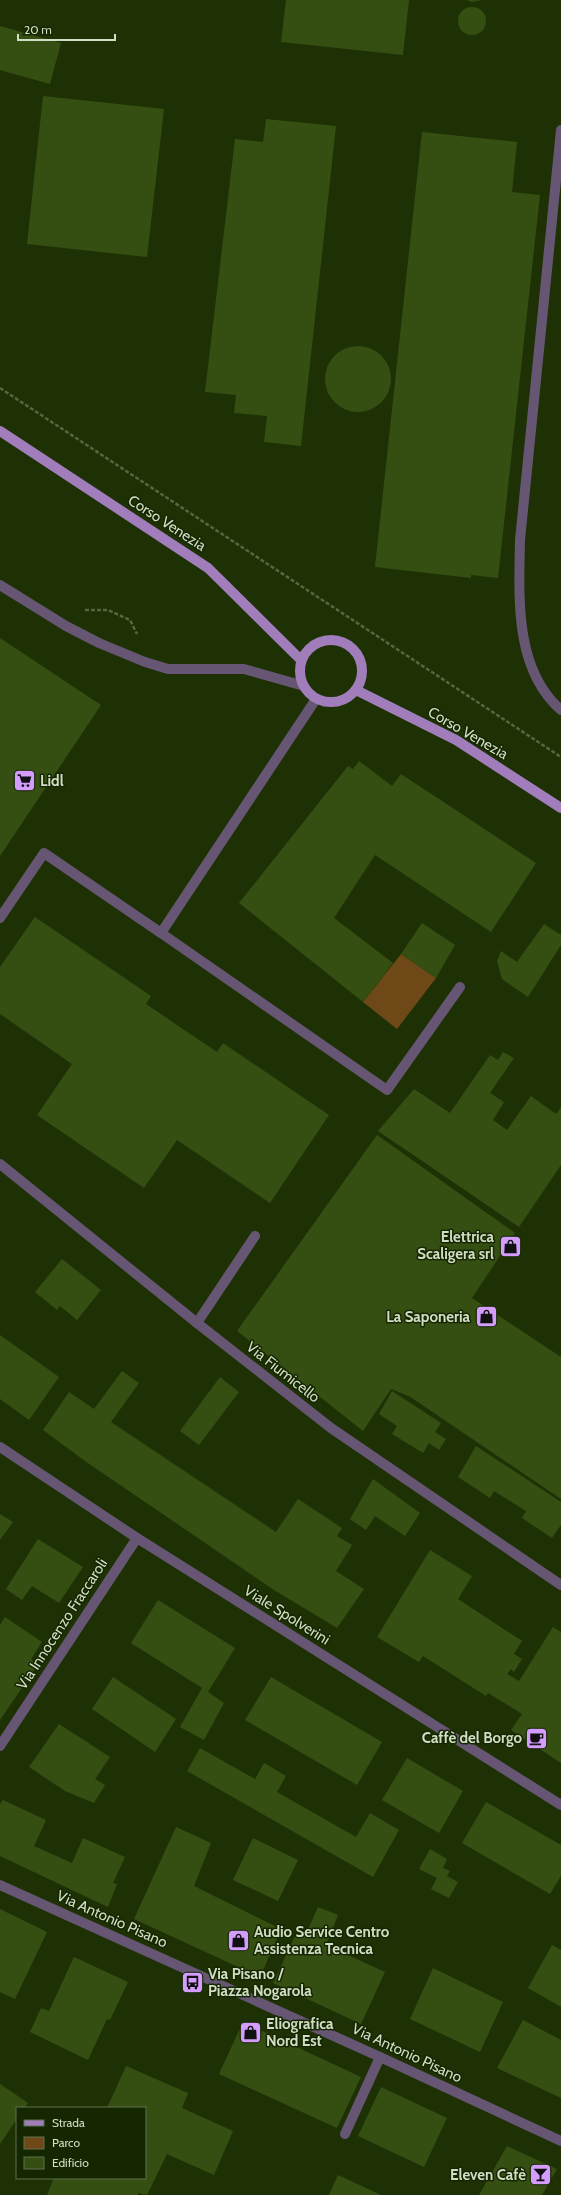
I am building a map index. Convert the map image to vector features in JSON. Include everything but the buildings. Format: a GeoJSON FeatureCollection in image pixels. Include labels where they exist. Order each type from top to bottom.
{"type":"FeatureCollection","features":[{"type":"Feature","properties":{"kind":"main road","name":"Corso Venezia"},"geometry":{"type":"LineString","coordinates":[[0,431],[208,568],[301,660]]}},
{"type":"Feature","properties":{"kind":"main road"},"geometry":{"type":"LineString","coordinates":[[324,640],[339,640],[353,648],[361,661],[362,676],[356,690],[345,699],[330,703],[316,699],[304,686],[299,669],[301,660],[310,647],[324,640]]}},
{"type":"Feature","properties":{"kind":"main road","name":"Corso Venezia"},"geometry":{"type":"LineString","coordinates":[[356,690],[456,740],[561,808]]}},
{"type":"Feature","properties":{"kind":"street"},"geometry":{"type":"LineString","coordinates":[[561,130],[521,532],[519,583],[521,622],[531,664],[536,678],[546,694],[561,710]]}},
{"type":"Feature","properties":{"kind":"street"},"geometry":{"type":"LineString","coordinates":[[0,585],[66,626],[99,643],[145,662],[168,669],[244,669],[304,686]]}},
{"type":"Feature","properties":{"kind":"street"},"geometry":{"type":"LineString","coordinates":[[161,933],[316,699]]}},
{"type":"Feature","properties":{"kind":"street"},"geometry":{"type":"LineString","coordinates":[[0,918],[44,853],[387,1090],[460,987]]}},
{"type":"Feature","properties":{"kind":"street","name":"Via Fiumicello"},"geometry":{"type":"LineString","coordinates":[[0,1164],[197,1323],[331,1428],[561,1585]]}},
{"type":"Feature","properties":{"kind":"street"},"geometry":{"type":"LineString","coordinates":[[197,1323],[255,1236]]}},
{"type":"Feature","properties":{"kind":"street","name":"Viale Spolverini"},"geometry":{"type":"LineString","coordinates":[[0,1448],[137,1538],[561,1805]]}},
{"type":"Feature","properties":{"kind":"street","name":"Via Innocenzo Fraccaroli"},"geometry":{"type":"LineString","coordinates":[[0,1746],[137,1538]]}},
{"type":"Feature","properties":{"kind":"street","name":"Via Antonio Pisano"},"geometry":{"type":"LineString","coordinates":[[0,1885],[380,2057],[561,2141]]}},
{"type":"Feature","properties":{"kind":"street"},"geometry":{"type":"LineString","coordinates":[[345,2134],[380,2057]]}},
{"type":"Feature","properties":{"kind":"path"},"geometry":{"type":"LineString","coordinates":[[0,388],[561,758]]}},
{"type":"Feature","properties":{"kind":"green space"},"geometry":{"type":"Polygon","coordinates":[[[401,954],[436,978],[397,1029],[363,1002],[401,954]]]}},
{"type":"Feature","properties":{"kind":"place","name":"Lidl"},"geometry":{"type":"Point","coordinates":[25,781]}},
{"type":"Feature","properties":{"kind":"place","name":"Elettrica Scaligera srl"},"geometry":{"type":"Point","coordinates":[510,1246]}},
{"type":"Feature","properties":{"kind":"place","name":"La Saponeria"},"geometry":{"type":"Point","coordinates":[486,1317]}},
{"type":"Feature","properties":{"kind":"place","name":"Caffè del Borgo"},"geometry":{"type":"Point","coordinates":[537,1738]}},
{"type":"Feature","properties":{"kind":"place","name":"Audio Service Centro Assistenza Tecnica"},"geometry":{"type":"Point","coordinates":[238,1941]}},
{"type":"Feature","properties":{"kind":"place","name":"Via Pisano / Piazza Nogarola"},"geometry":{"type":"Point","coordinates":[192,1983]}},
{"type":"Feature","properties":{"kind":"place","name":"Eliografica Nord Est"},"geometry":{"type":"Point","coordinates":[250,2033]}},
{"type":"Feature","properties":{"kind":"place","name":"Eleven Cafè"},"geometry":{"type":"Point","coordinates":[541,2175]}}]}
